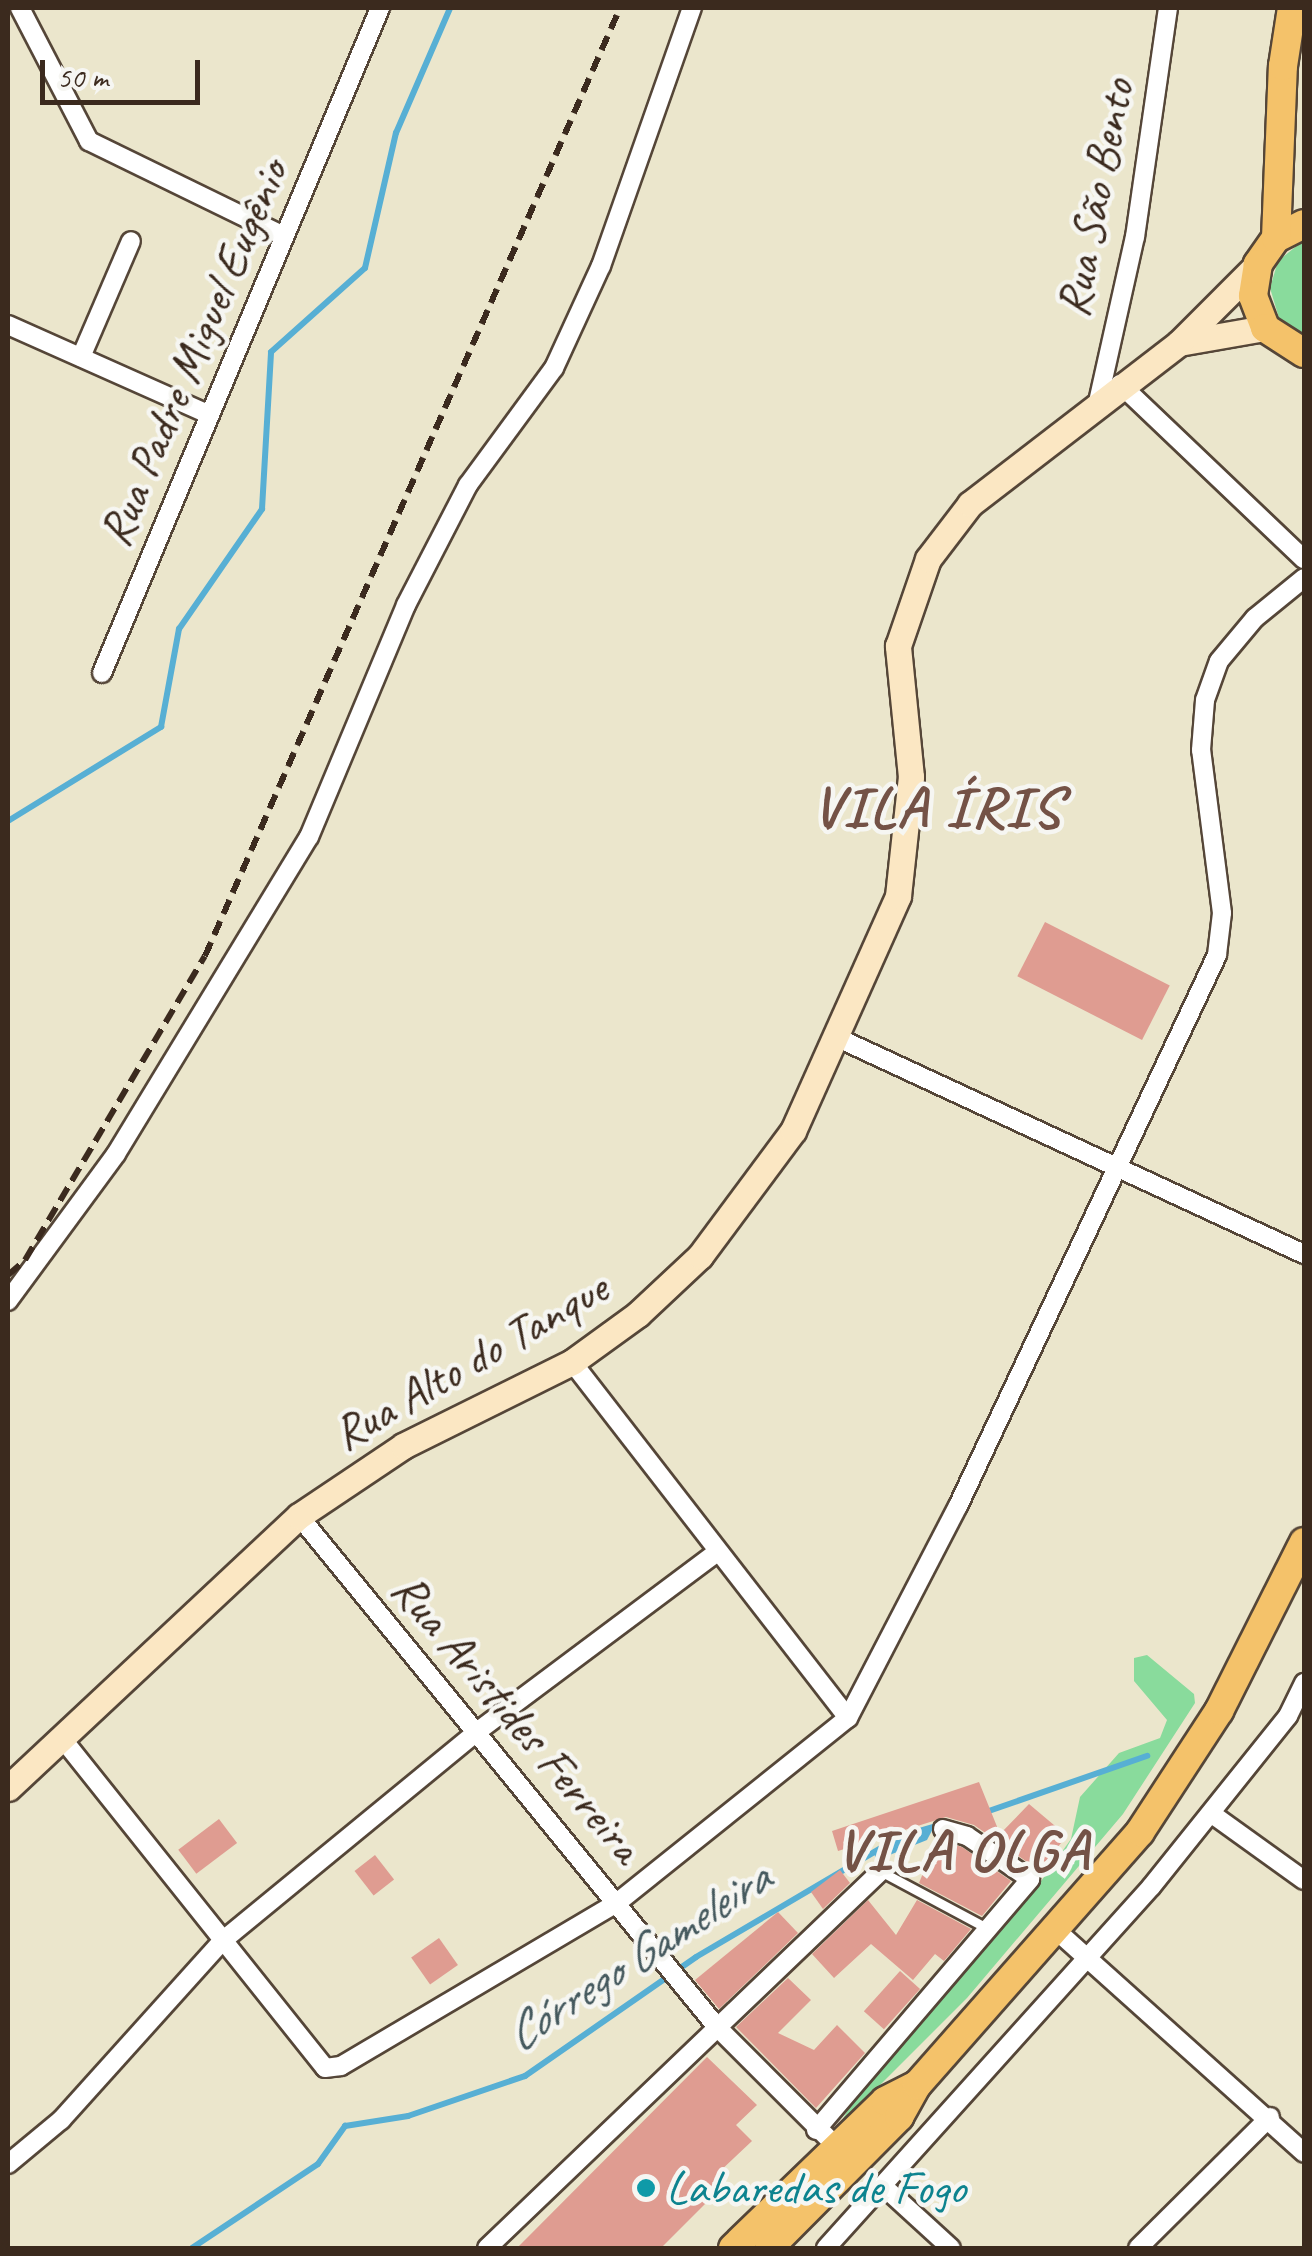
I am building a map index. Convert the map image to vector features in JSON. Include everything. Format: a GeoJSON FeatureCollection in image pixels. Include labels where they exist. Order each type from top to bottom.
{"type":"FeatureCollection","features":[{"type":"Feature","properties":{"kind":"highway"},"geometry":{"type":"LineString","coordinates":[[1276,238],[1283,66],[1292,8]]}},
{"type":"Feature","properties":{"kind":"highway"},"geometry":{"type":"LineString","coordinates":[[1300,356],[1265,328],[1254,296],[1258,264],[1276,238],[1304,224]]}},
{"type":"Feature","properties":{"kind":"highway"},"geometry":{"type":"LineString","coordinates":[[770,2248],[899,2117],[916,2085],[1057,1931],[1140,1832],[1219,1711],[1304,1542]]}},
{"type":"Feature","properties":{"kind":"highway"},"geometry":{"type":"LineString","coordinates":[[732,2248],[826,2139],[916,2085]]}},
{"type":"Feature","properties":{"kind":"main road","name":"Rua Alto do Tanque"},"geometry":{"type":"LineString","coordinates":[[8,1788],[299,1516],[403,1446],[572,1362],[638,1314],[700,1256],[793,1131],[838,1038],[898,896],[910,824],[898,646],[908,604],[928,559],[970,504],[1120,384],[1179,343],[1258,264]]}},
{"type":"Feature","properties":{"kind":"main road","name":"Rua Alto do Tanque"},"geometry":{"type":"LineString","coordinates":[[1179,343],[1265,328]]}},
{"type":"Feature","properties":{"kind":"street"},"geometry":{"type":"LineString","coordinates":[[20,8],[90,141],[284,236]]}},
{"type":"Feature","properties":{"kind":"street","name":"Rua Padre Miguel Eugênio"},"geometry":{"type":"LineString","coordinates":[[102,673],[380,8]]}},
{"type":"Feature","properties":{"kind":"street"},"geometry":{"type":"LineString","coordinates":[[8,1301],[116,1154],[309,836],[406,604],[468,484],[554,368],[601,266],[692,8]]}},
{"type":"Feature","properties":{"kind":"street","name":"Rua São Bento"},"geometry":{"type":"LineString","coordinates":[[1098,402],[1136,237],[1168,8]]}},
{"type":"Feature","properties":{"kind":"street"},"geometry":{"type":"LineString","coordinates":[[81,357],[131,241]]}},
{"type":"Feature","properties":{"kind":"street"},"geometry":{"type":"LineString","coordinates":[[8,325],[210,415]]}},
{"type":"Feature","properties":{"kind":"street","name":"Rua São Bento"},"geometry":{"type":"LineString","coordinates":[[1120,384],[1304,559]]}},
{"type":"Feature","properties":{"kind":"street"},"geometry":{"type":"LineString","coordinates":[[61,1737],[312,2060],[324,2068],[341,2066],[618,1902],[848,1718],[958,1506],[1217,955],[1222,912],[1202,750],[1204,700],[1218,661],[1255,618],[1304,578]]}},
{"type":"Feature","properties":{"kind":"street"},"geometry":{"type":"LineString","coordinates":[[838,1038],[1304,1254]]}},
{"type":"Feature","properties":{"kind":"street"},"geometry":{"type":"LineString","coordinates":[[572,1362],[848,1718]]}},
{"type":"Feature","properties":{"kind":"street","name":"Rua Aristides Ferreira"},"geometry":{"type":"LineString","coordinates":[[299,1516],[717,2027],[826,2139]]}},
{"type":"Feature","properties":{"kind":"street"},"geometry":{"type":"LineString","coordinates":[[8,2164],[61,2120],[221,1942],[474,1734],[717,1552]]}},
{"type":"Feature","properties":{"kind":"street"},"geometry":{"type":"LineString","coordinates":[[826,2248],[1090,1959],[1288,1716],[1304,1682]]}},
{"type":"Feature","properties":{"kind":"street"},"geometry":{"type":"LineString","coordinates":[[1212,1814],[1304,1880]]}},
{"type":"Feature","properties":{"kind":"street"},"geometry":{"type":"LineString","coordinates":[[826,2139],[1030,1878],[967,1836],[943,1830]]}},
{"type":"Feature","properties":{"kind":"street"},"geometry":{"type":"LineString","coordinates":[[487,2248],[881,1871]]}},
{"type":"Feature","properties":{"kind":"street"},"geometry":{"type":"LineString","coordinates":[[1057,1931],[1270,2118],[1304,2153]]}},
{"type":"Feature","properties":{"kind":"street"},"geometry":{"type":"LineString","coordinates":[[1138,2248],[1270,2118]]}},
{"type":"Feature","properties":{"kind":"street"},"geometry":{"type":"LineString","coordinates":[[883,2186],[951,2248]]}},
{"type":"Feature","properties":{"kind":"lane"},"geometry":{"type":"LineString","coordinates":[[881,1871],[989,1929]]}},
{"type":"Feature","properties":{"kind":"green space"},"geometry":{"type":"Polygon","coordinates":[[[1304,240],[1304,338],[1279,318],[1270,288],[1278,261],[1304,240]]]}},
{"type":"Feature","properties":{"kind":"green space"},"geometry":{"type":"Polygon","coordinates":[[[1147,1655],[1194,1694],[1195,1703],[1123,1814],[967,1998],[838,2127],[855,2098],[1039,1884],[1071,1839],[1080,1797],[1119,1753],[1160,1738],[1167,1720],[1134,1681],[1134,1658],[1147,1655]]]}},
{"type":"Feature","properties":{"kind":"water"},"geometry":{"type":"Polygon","coordinates":[[[936,1823],[927,1840],[877,1860],[873,1852],[888,1837],[936,1823]]]}},
{"type":"Feature","properties":{"kind":"building"},"geometry":{"type":"Polygon","coordinates":[[[1045,922],[1170,986],[1142,1040],[1017,976],[1045,922]]]}},
{"type":"Feature","properties":{"kind":"building"},"geometry":{"type":"Polygon","coordinates":[[[979,1782],[1000,1834],[1029,1804],[1067,1836],[1045,1862],[1037,1857],[1030,1864],[974,1825],[946,1817],[838,1851],[832,1831],[979,1782]]]}},
{"type":"Feature","properties":{"kind":"building"},"geometry":{"type":"Polygon","coordinates":[[[219,1819],[237,1843],[196,1874],[178,1850],[219,1819]]]}},
{"type":"Feature","properties":{"kind":"building"},"geometry":{"type":"Polygon","coordinates":[[[937,1839],[962,1847],[1011,1881],[982,1916],[919,1883],[937,1839]]]}},
{"type":"Feature","properties":{"kind":"building"},"geometry":{"type":"Polygon","coordinates":[[[375,1855],[394,1879],[374,1895],[355,1871],[375,1855]]]}},
{"type":"Feature","properties":{"kind":"building"},"geometry":{"type":"Polygon","coordinates":[[[840,1870],[850,1883],[823,1909],[811,1892],[840,1870]]]}},
{"type":"Feature","properties":{"kind":"building"},"geometry":{"type":"Polygon","coordinates":[[[868,1900],[896,1935],[917,1900],[971,1929],[944,1961],[935,1954],[913,1980],[871,1944],[834,1978],[812,1954],[868,1900]]]}},
{"type":"Feature","properties":{"kind":"building"},"geometry":{"type":"Polygon","coordinates":[[[778,1912],[798,1933],[719,2009],[695,1980],[778,1912]]]}},
{"type":"Feature","properties":{"kind":"building"},"geometry":{"type":"Polygon","coordinates":[[[439,1938],[458,1965],[430,1985],[411,1958],[439,1938]]]}},
{"type":"Feature","properties":{"kind":"building"},"geometry":{"type":"Polygon","coordinates":[[[900,1971],[920,1989],[884,2029],[864,2011],[900,1971]]]}},
{"type":"Feature","properties":{"kind":"building"},"geometry":{"type":"Polygon","coordinates":[[[788,1978],[811,2000],[778,2033],[814,2050],[837,2025],[865,2053],[816,2108],[736,2027],[788,1978]]]}},
{"type":"Feature","properties":{"kind":"building"},"geometry":{"type":"Polygon","coordinates":[[[707,2057],[757,2105],[736,2125],[752,2141],[717,2174],[726,2183],[661,2248],[517,2248],[707,2057]]]}},
{"type":"Feature","properties":{"kind":"waterway"},"geometry":{"type":"LineString","coordinates":[[8,821],[161,727],[179,629],[262,509],[271,352],[365,268],[396,133],[450,8]]}},
{"type":"Feature","properties":{"kind":"waterway","name":"Córrego Gameleira"},"geometry":{"type":"LineString","coordinates":[[983,1813],[1147,1756]]}},
{"type":"Feature","properties":{"kind":"waterway","name":"Córrego Gameleira"},"geometry":{"type":"LineString","coordinates":[[192,2248],[318,2164],[345,2126],[408,2116],[525,2076],[696,1957],[881,1848]]}},
{"type":"Feature","properties":{"kind":"railway"},"geometry":{"type":"LineString","coordinates":[[8,1275],[25,1260],[205,956],[620,8]]}},
{"type":"Feature","properties":{"kind":"place","name":"Labaredas de Fogo"},"geometry":{"type":"Point","coordinates":[646,2188]}},
{"type":"Feature","properties":{"kind":"district","name":"VILA ÍRIS"},"geometry":{"type":"Point","coordinates":[937,807]}},
{"type":"Feature","properties":{"kind":"district","name":"VILA OLGA"},"geometry":{"type":"Point","coordinates":[963,1850]}}]}
